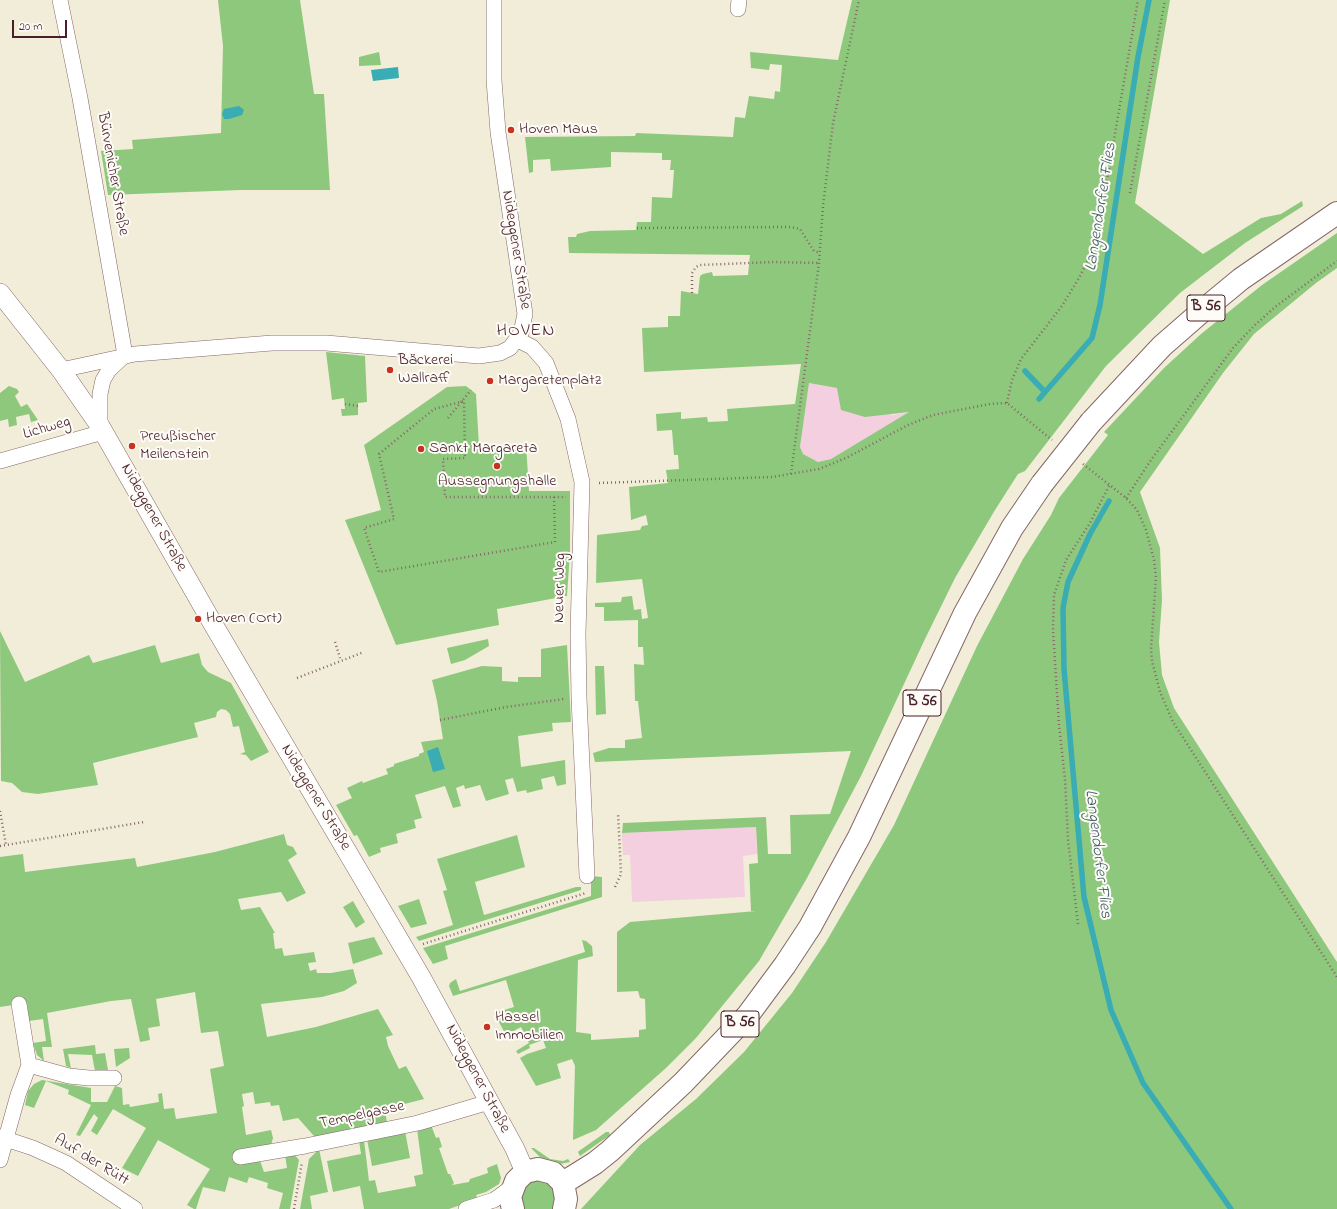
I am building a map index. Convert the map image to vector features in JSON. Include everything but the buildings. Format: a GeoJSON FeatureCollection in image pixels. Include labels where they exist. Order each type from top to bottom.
{"type":"FeatureCollection","features":[{"type":"Feature","properties":{"kind":"main road","name":"B 56"},"geometry":{"type":"LineString","coordinates":[[563,1183],[595,1163],[610,1151],[683,1083],[748,1015],[785,965],[810,926],[859,837],[965,613],[1012,528],[1042,484],[1091,422],[1152,356],[1201,312],[1241,279],[1337,213]]}},
{"type":"Feature","properties":{"kind":"main road"},"geometry":{"type":"LineString","coordinates":[[513,1209],[510,1197],[519,1180],[538,1169],[546,1170],[558,1177],[563,1183],[566,1198],[564,1209]]}},
{"type":"Feature","properties":{"kind":"street","name":"Bürvenicher Straße"},"geometry":{"type":"LineString","coordinates":[[60,0],[77,83],[125,355]]}},
{"type":"Feature","properties":{"kind":"street","name":"Nideggener Straße"},"geometry":{"type":"LineString","coordinates":[[494,0],[494,80],[498,132],[525,314],[523,328],[518,340]]}},
{"type":"Feature","properties":{"kind":"street","name":"Nideggener Straße"},"geometry":{"type":"LineString","coordinates":[[0,293],[61,370],[102,429],[213,624],[405,950],[462,1050],[488,1102],[515,1149],[519,1180]]}},
{"type":"Feature","properties":{"kind":"street"},"geometry":{"type":"LineString","coordinates":[[61,370],[125,355],[207,347],[309,343],[486,355],[508,350],[518,340]]}},
{"type":"Feature","properties":{"kind":"street","name":"Neuer Weg"},"geometry":{"type":"LineString","coordinates":[[518,340],[536,350],[549,370],[568,419],[582,482],[578,674],[587,876]]}},
{"type":"Feature","properties":{"kind":"street","name":"Nideggener Straße"},"geometry":{"type":"LineString","coordinates":[[102,429],[100,394],[103,380],[109,370],[125,355]]}},
{"type":"Feature","properties":{"kind":"street","name":"Lichweg"},"geometry":{"type":"LineString","coordinates":[[0,461],[102,429]]}},
{"type":"Feature","properties":{"kind":"street"},"geometry":{"type":"LineString","coordinates":[[0,1160],[3,1137],[29,1066],[19,1004]]}},
{"type":"Feature","properties":{"kind":"street"},"geometry":{"type":"LineString","coordinates":[[29,1066],[69,1076],[114,1078]]}},
{"type":"Feature","properties":{"kind":"street","name":"Tempelgasse"},"geometry":{"type":"LineString","coordinates":[[240,1157],[305,1146],[418,1123],[488,1102]]}},
{"type":"Feature","properties":{"kind":"street","name":"Auf der Rütt"},"geometry":{"type":"LineString","coordinates":[[3,1137],[50,1155],[76,1169],[134,1209]]}},
{"type":"Feature","properties":{"kind":"street"},"geometry":{"type":"LineString","coordinates":[[466,1209],[494,1200],[519,1180]]}},
{"type":"Feature","properties":{"kind":"path"},"geometry":{"type":"LineString","coordinates":[[791,474],[819,263],[823,206],[833,123],[859,0]]}},
{"type":"Feature","properties":{"kind":"path"},"geometry":{"type":"LineString","coordinates":[[1008,403],[1012,380],[1021,359],[1062,306],[1079,278],[1092,252],[1099,227],[1138,0]]}},
{"type":"Feature","properties":{"kind":"path"},"geometry":{"type":"LineString","coordinates":[[1130,193],[1165,0]]}},
{"type":"Feature","properties":{"kind":"path"},"geometry":{"type":"LineString","coordinates":[[637,228],[790,227],[800,229],[814,251],[820,253]]}},
{"type":"Feature","properties":{"kind":"path"},"geometry":{"type":"LineString","coordinates":[[1126,498],[1151,460],[1233,348],[1255,325],[1276,307],[1337,261]]}},
{"type":"Feature","properties":{"kind":"path"},"geometry":{"type":"LineString","coordinates":[[692,293],[692,273],[696,266],[700,265],[774,262],[819,263]]}},
{"type":"Feature","properties":{"kind":"path"},"geometry":{"type":"LineString","coordinates":[[448,418],[464,401],[471,390]]}},
{"type":"Feature","properties":{"kind":"path"},"geometry":{"type":"LineString","coordinates":[[464,401],[465,458],[443,459],[444,497],[570,497]]}},
{"type":"Feature","properties":{"kind":"path"},"geometry":{"type":"LineString","coordinates":[[464,401],[434,409],[378,454],[394,519],[364,528],[379,572],[555,542],[554,498]]}},
{"type":"Feature","properties":{"kind":"path"},"geometry":{"type":"LineString","coordinates":[[582,482],[604,484],[710,478],[760,478],[791,474],[833,464],[908,425],[933,415],[990,404],[1008,403],[1056,443]]}},
{"type":"Feature","properties":{"kind":"path"},"geometry":{"type":"LineString","coordinates":[[345,404],[358,406]]}},
{"type":"Feature","properties":{"kind":"path"},"geometry":{"type":"LineString","coordinates":[[1078,460],[1126,498],[1137,510],[1142,520],[1154,560],[1155,600],[1151,649],[1160,692],[1173,722],[1337,977]]}},
{"type":"Feature","properties":{"kind":"path"},"geometry":{"type":"LineString","coordinates":[[1078,924],[1068,840],[1065,779],[1059,725],[1053,630],[1054,595],[1066,560],[1090,523],[1110,484]]}},
{"type":"Feature","properties":{"kind":"path"},"geometry":{"type":"LineString","coordinates":[[335,642],[342,661]]}},
{"type":"Feature","properties":{"kind":"path"},"geometry":{"type":"LineString","coordinates":[[297,678],[364,652]]}},
{"type":"Feature","properties":{"kind":"path"},"geometry":{"type":"LineString","coordinates":[[440,720],[506,707],[571,698]]}},
{"type":"Feature","properties":{"kind":"path"},"geometry":{"type":"LineString","coordinates":[[0,811],[6,845]]}},
{"type":"Feature","properties":{"kind":"path"},"geometry":{"type":"LineString","coordinates":[[615,887],[621,874],[618,813]]}},
{"type":"Feature","properties":{"kind":"path"},"geometry":{"type":"LineString","coordinates":[[0,846],[144,822]]}},
{"type":"Feature","properties":{"kind":"path"},"geometry":{"type":"LineString","coordinates":[[405,950],[586,893]]}},
{"type":"Feature","properties":{"kind":"path"},"geometry":{"type":"LineString","coordinates":[[294,1209],[305,1146]]}},
{"type":"Feature","properties":{"kind":"shaded area"},"geometry":{"type":"Polygon","coordinates":[[[809,383],[837,388],[892,415],[910,412],[831,459],[818,462],[803,454],[800,447],[809,383]]]}},
{"type":"Feature","properties":{"kind":"shaded area"},"geometry":{"type":"Polygon","coordinates":[[[756,827],[757,854],[743,856],[745,897],[632,902],[630,855],[623,855],[622,833],[756,827]]]}},
{"type":"Feature","properties":{"kind":"green space"},"geometry":{"type":"Polygon","coordinates":[[[218,0],[300,0],[314,94],[324,94],[330,190],[241,190],[108,195],[101,151],[133,149],[132,140],[221,133],[223,46],[218,0]]]}},
{"type":"Feature","properties":{"kind":"green space"},"geometry":{"type":"Polygon","coordinates":[[[852,0],[1170,0],[1135,203],[1203,254],[1261,218],[1281,214],[1302,201],[1303,206],[1245,243],[1180,293],[1106,366],[1025,471],[1018,474],[955,578],[861,776],[807,878],[759,961],[696,1038],[666,1068],[596,1130],[573,1140],[575,1066],[572,1059],[557,1064],[561,1078],[536,1086],[520,1058],[527,1054],[546,1048],[543,1040],[529,1045],[530,1048],[518,1054],[516,1051],[529,1043],[521,1027],[506,1035],[494,1013],[514,1007],[506,980],[453,996],[449,986],[450,983],[456,979],[460,991],[585,952],[582,940],[586,941],[592,946],[593,956],[578,960],[576,1032],[591,1034],[591,1040],[639,1037],[639,1030],[646,1029],[645,999],[640,998],[638,991],[617,992],[617,932],[630,922],[756,911],[751,911],[749,864],[758,863],[756,827],[622,833],[623,823],[766,817],[768,854],[791,854],[790,815],[830,814],[851,751],[595,762],[593,753],[609,748],[625,748],[625,740],[642,738],[638,701],[635,701],[634,664],[644,665],[643,647],[638,647],[638,620],[604,621],[604,607],[595,607],[595,603],[621,602],[622,597],[632,596],[634,610],[641,609],[642,619],[648,618],[642,579],[596,583],[597,535],[640,530],[642,526],[648,525],[646,515],[631,520],[629,487],[668,483],[666,470],[679,469],[678,455],[674,455],[672,430],[657,431],[656,414],[681,412],[681,419],[707,417],[708,422],[728,421],[727,409],[795,404],[801,364],[644,372],[642,328],[668,327],[668,316],[680,316],[681,291],[698,294],[700,276],[703,274],[712,272],[713,276],[748,275],[750,255],[569,253],[568,237],[576,237],[577,234],[590,231],[636,230],[637,222],[651,222],[652,197],[672,198],[674,170],[670,170],[671,160],[662,160],[662,153],[611,152],[611,167],[551,171],[550,159],[533,160],[533,172],[529,173],[525,137],[635,136],[636,133],[733,137],[735,117],[745,118],[749,96],[774,99],[775,91],[780,92],[782,65],[770,64],[769,70],[751,68],[750,52],[838,60],[852,0]],[[809,383],[800,447],[803,454],[818,462],[831,459],[909,412],[865,417],[841,410],[837,388],[809,383]]]}},
{"type":"Feature","properties":{"kind":"green space"},"geometry":{"type":"Polygon","coordinates":[[[379,52],[381,65],[359,66],[359,57],[379,52]]]}},
{"type":"Feature","properties":{"kind":"green space"},"geometry":{"type":"Polygon","coordinates":[[[1337,233],[1337,268],[1316,283],[1254,334],[1223,373],[1140,492],[1160,548],[1162,600],[1159,642],[1162,675],[1174,708],[1337,962],[1337,1209],[581,1209],[640,1145],[696,1099],[744,1052],[792,993],[826,942],[894,825],[977,646],[1023,559],[1051,515],[1059,498],[1108,435],[1104,432],[1164,368],[1201,334],[1262,285],[1337,233]]]}},
{"type":"Feature","properties":{"kind":"green space"},"geometry":{"type":"Polygon","coordinates":[[[326,352],[365,356],[367,402],[358,403],[358,415],[342,416],[341,409],[345,409],[344,398],[332,400],[326,352]]]}},
{"type":"Feature","properties":{"kind":"green space"},"geometry":{"type":"Polygon","coordinates":[[[9,386],[17,389],[19,392],[15,396],[21,407],[27,404],[38,420],[31,422],[29,414],[16,417],[17,425],[9,427],[8,419],[0,421],[0,393],[9,386]]]}},
{"type":"Feature","properties":{"kind":"green space"},"geometry":{"type":"Polygon","coordinates":[[[466,386],[476,394],[479,447],[526,444],[529,491],[570,491],[570,552],[567,596],[497,609],[499,625],[396,645],[345,520],[381,510],[364,445],[447,387],[466,386]]]}},
{"type":"Feature","properties":{"kind":"green space"},"geometry":{"type":"Polygon","coordinates":[[[0,631],[25,682],[89,655],[93,663],[155,645],[161,663],[199,653],[202,665],[208,672],[231,683],[269,752],[251,761],[246,755],[240,754],[245,752],[239,726],[233,727],[230,714],[226,710],[221,709],[217,712],[216,717],[194,723],[198,737],[93,763],[98,785],[38,794],[22,792],[12,783],[1,781],[0,631]]]}},
{"type":"Feature","properties":{"kind":"green space"},"geometry":{"type":"Polygon","coordinates":[[[488,639],[489,646],[465,660],[451,664],[447,648],[488,639]]]}},
{"type":"Feature","properties":{"kind":"green space"},"geometry":{"type":"Polygon","coordinates":[[[567,645],[571,722],[552,723],[553,731],[518,736],[521,767],[565,760],[566,784],[557,786],[554,776],[541,779],[543,789],[527,793],[526,790],[517,792],[513,778],[505,780],[509,794],[486,801],[480,785],[465,789],[464,785],[456,788],[461,806],[453,808],[445,786],[415,795],[422,818],[414,820],[416,828],[396,834],[398,843],[380,848],[381,852],[369,857],[357,835],[354,836],[336,805],[352,798],[347,788],[362,781],[363,783],[388,774],[386,769],[394,766],[394,764],[419,756],[419,754],[424,752],[421,742],[443,739],[432,680],[482,666],[502,667],[502,681],[518,682],[518,677],[541,677],[541,649],[567,645]]]}},
{"type":"Feature","properties":{"kind":"green space"},"geometry":{"type":"Polygon","coordinates":[[[595,666],[604,666],[606,714],[596,715],[595,666]]]}},
{"type":"Feature","properties":{"kind":"green space"},"geometry":{"type":"Polygon","coordinates":[[[284,834],[287,845],[293,847],[297,854],[288,860],[306,893],[287,902],[281,892],[238,899],[241,910],[260,907],[275,933],[273,933],[275,949],[282,948],[284,956],[314,952],[316,962],[308,963],[310,971],[316,969],[317,973],[331,973],[353,969],[357,983],[344,991],[322,997],[261,1004],[267,1037],[316,1027],[378,1009],[393,1035],[386,1037],[388,1046],[399,1069],[406,1066],[424,1099],[385,1109],[387,1124],[318,1138],[314,1136],[298,1118],[283,1121],[279,1105],[271,1106],[270,1102],[255,1104],[253,1092],[242,1094],[244,1106],[242,1107],[246,1135],[271,1130],[273,1138],[271,1145],[259,1158],[264,1172],[287,1168],[285,1154],[293,1153],[299,1160],[290,1209],[279,1209],[283,1193],[267,1188],[268,1183],[249,1177],[247,1183],[229,1177],[225,1192],[203,1187],[196,1209],[194,1209],[187,1205],[210,1169],[158,1140],[138,1176],[122,1168],[146,1128],[113,1109],[97,1135],[91,1131],[98,1118],[94,1114],[80,1136],[76,1135],[91,1105],[68,1094],[69,1090],[46,1081],[34,1108],[25,1105],[28,1091],[34,1084],[42,1080],[91,1088],[91,1102],[107,1102],[115,1086],[122,1088],[123,1105],[129,1104],[130,1107],[159,1102],[158,1094],[162,1093],[164,1109],[174,1108],[176,1119],[217,1113],[210,1069],[224,1066],[218,1031],[201,1033],[195,992],[156,999],[160,1026],[148,1028],[150,1040],[140,1042],[131,999],[111,1001],[47,1013],[52,1047],[42,1047],[44,1061],[37,1055],[33,1043],[46,1041],[43,1019],[29,1021],[27,1003],[0,1007],[0,857],[23,854],[25,872],[135,858],[137,867],[215,852],[284,834]]]}},
{"type":"Feature","properties":{"kind":"green space"},"geometry":{"type":"Polygon","coordinates":[[[517,835],[525,867],[475,882],[484,915],[576,887],[581,887],[581,890],[419,941],[416,937],[453,925],[443,891],[447,890],[437,859],[517,835]]]}},
{"type":"Feature","properties":{"kind":"green space"},"geometry":{"type":"Polygon","coordinates":[[[591,876],[602,877],[602,897],[445,946],[448,959],[433,964],[423,948],[591,896],[591,876]]]}},
{"type":"Feature","properties":{"kind":"green space"},"geometry":{"type":"Polygon","coordinates":[[[419,899],[427,924],[411,928],[398,906],[419,899]]]}},
{"type":"Feature","properties":{"kind":"green space"},"geometry":{"type":"Polygon","coordinates":[[[353,901],[365,922],[356,928],[343,907],[353,901]]]}},
{"type":"Feature","properties":{"kind":"green space"},"geometry":{"type":"Polygon","coordinates":[[[374,937],[383,954],[353,964],[348,943],[374,937]]]}},
{"type":"Feature","properties":{"kind":"green space"},"geometry":{"type":"Polygon","coordinates":[[[95,1045],[96,1054],[105,1053],[108,1070],[95,1071],[92,1055],[68,1054],[71,1068],[66,1066],[63,1049],[95,1045]]]}},
{"type":"Feature","properties":{"kind":"green space"},"geometry":{"type":"Polygon","coordinates":[[[129,1048],[130,1058],[116,1067],[114,1049],[129,1048]]]}},
{"type":"Feature","properties":{"kind":"green space"},"geometry":{"type":"Polygon","coordinates":[[[431,1125],[436,1138],[439,1137],[442,1147],[439,1148],[448,1174],[450,1174],[454,1183],[452,1185],[469,1182],[470,1179],[488,1173],[487,1168],[497,1164],[501,1178],[499,1184],[486,1192],[476,1195],[478,1199],[449,1209],[364,1209],[360,1186],[333,1192],[327,1161],[361,1154],[359,1141],[364,1140],[369,1181],[375,1180],[378,1193],[416,1186],[414,1176],[423,1174],[417,1129],[431,1125]]]}},
{"type":"Feature","properties":{"kind":"green space"},"geometry":{"type":"Polygon","coordinates":[[[405,1131],[410,1158],[372,1166],[367,1139],[405,1131]]]}},
{"type":"Feature","properties":{"kind":"green space"},"geometry":{"type":"Polygon","coordinates":[[[606,1132],[609,1132],[610,1135],[580,1156],[579,1151],[606,1132]]]}},
{"type":"Feature","properties":{"kind":"green space"},"geometry":{"type":"Polygon","coordinates":[[[531,1148],[534,1148],[550,1159],[563,1161],[568,1159],[570,1162],[560,1164],[553,1163],[542,1159],[531,1148]]]}},
{"type":"Feature","properties":{"kind":"green space"},"geometry":{"type":"Polygon","coordinates":[[[319,1149],[328,1192],[310,1196],[312,1209],[300,1209],[309,1159],[319,1149]]]}},
{"type":"Feature","properties":{"kind":"green space"},"geometry":{"type":"Polygon","coordinates":[[[534,1178],[547,1180],[556,1191],[555,1205],[552,1209],[523,1209],[519,1192],[534,1178]]]}},
{"type":"Feature","properties":{"kind":"water"},"geometry":{"type":"Polygon","coordinates":[[[398,67],[399,78],[373,81],[371,70],[398,67]]]}},
{"type":"Feature","properties":{"kind":"water"},"geometry":{"type":"Polygon","coordinates":[[[239,106],[244,110],[242,115],[224,119],[222,114],[224,109],[239,106]]]}},
{"type":"Feature","properties":{"kind":"water"},"geometry":{"type":"Polygon","coordinates":[[[438,747],[445,769],[433,772],[427,751],[438,747]]]}},
{"type":"Feature","properties":{"kind":"waterway","name":"Langendorfer Flies"},"geometry":{"type":"LineString","coordinates":[[1039,399],[1092,338],[1100,305],[1138,57],[1149,0]]}},
{"type":"Feature","properties":{"kind":"waterway"},"geometry":{"type":"LineString","coordinates":[[1025,371],[1045,392]]}},
{"type":"Feature","properties":{"kind":"waterway","name":"Langendorfer Flies"},"geometry":{"type":"LineString","coordinates":[[1109,501],[1090,534],[1068,582],[1063,608],[1064,669],[1084,897],[1111,1010],[1143,1083],[1231,1209]]}},
{"type":"Feature","properties":{"kind":"place","name":"Hoven Maus"},"geometry":{"type":"Point","coordinates":[511,130]}},
{"type":"Feature","properties":{"kind":"place","name":"Bäckerei Wallraff"},"geometry":{"type":"Point","coordinates":[390,370]}},
{"type":"Feature","properties":{"kind":"place","name":"Margaretenplatz"},"geometry":{"type":"Point","coordinates":[490,381]}},
{"type":"Feature","properties":{"kind":"place","name":"Preußischer Meilenstein"},"geometry":{"type":"Point","coordinates":[132,446]}},
{"type":"Feature","properties":{"kind":"place","name":"Sankt Margareta"},"geometry":{"type":"Point","coordinates":[421,449]}},
{"type":"Feature","properties":{"kind":"place","name":"Aussegnungshalle"},"geometry":{"type":"Point","coordinates":[497,466]}},
{"type":"Feature","properties":{"kind":"place","name":"Hoven (Ort)"},"geometry":{"type":"Point","coordinates":[198,619]}},
{"type":"Feature","properties":{"kind":"place","name":"Hassel Immobilien"},"geometry":{"type":"Point","coordinates":[487,1027]}},
{"type":"Feature","properties":{"kind":"district","name":"HOVEN"},"geometry":{"type":"Point","coordinates":[526,332]}}]}
